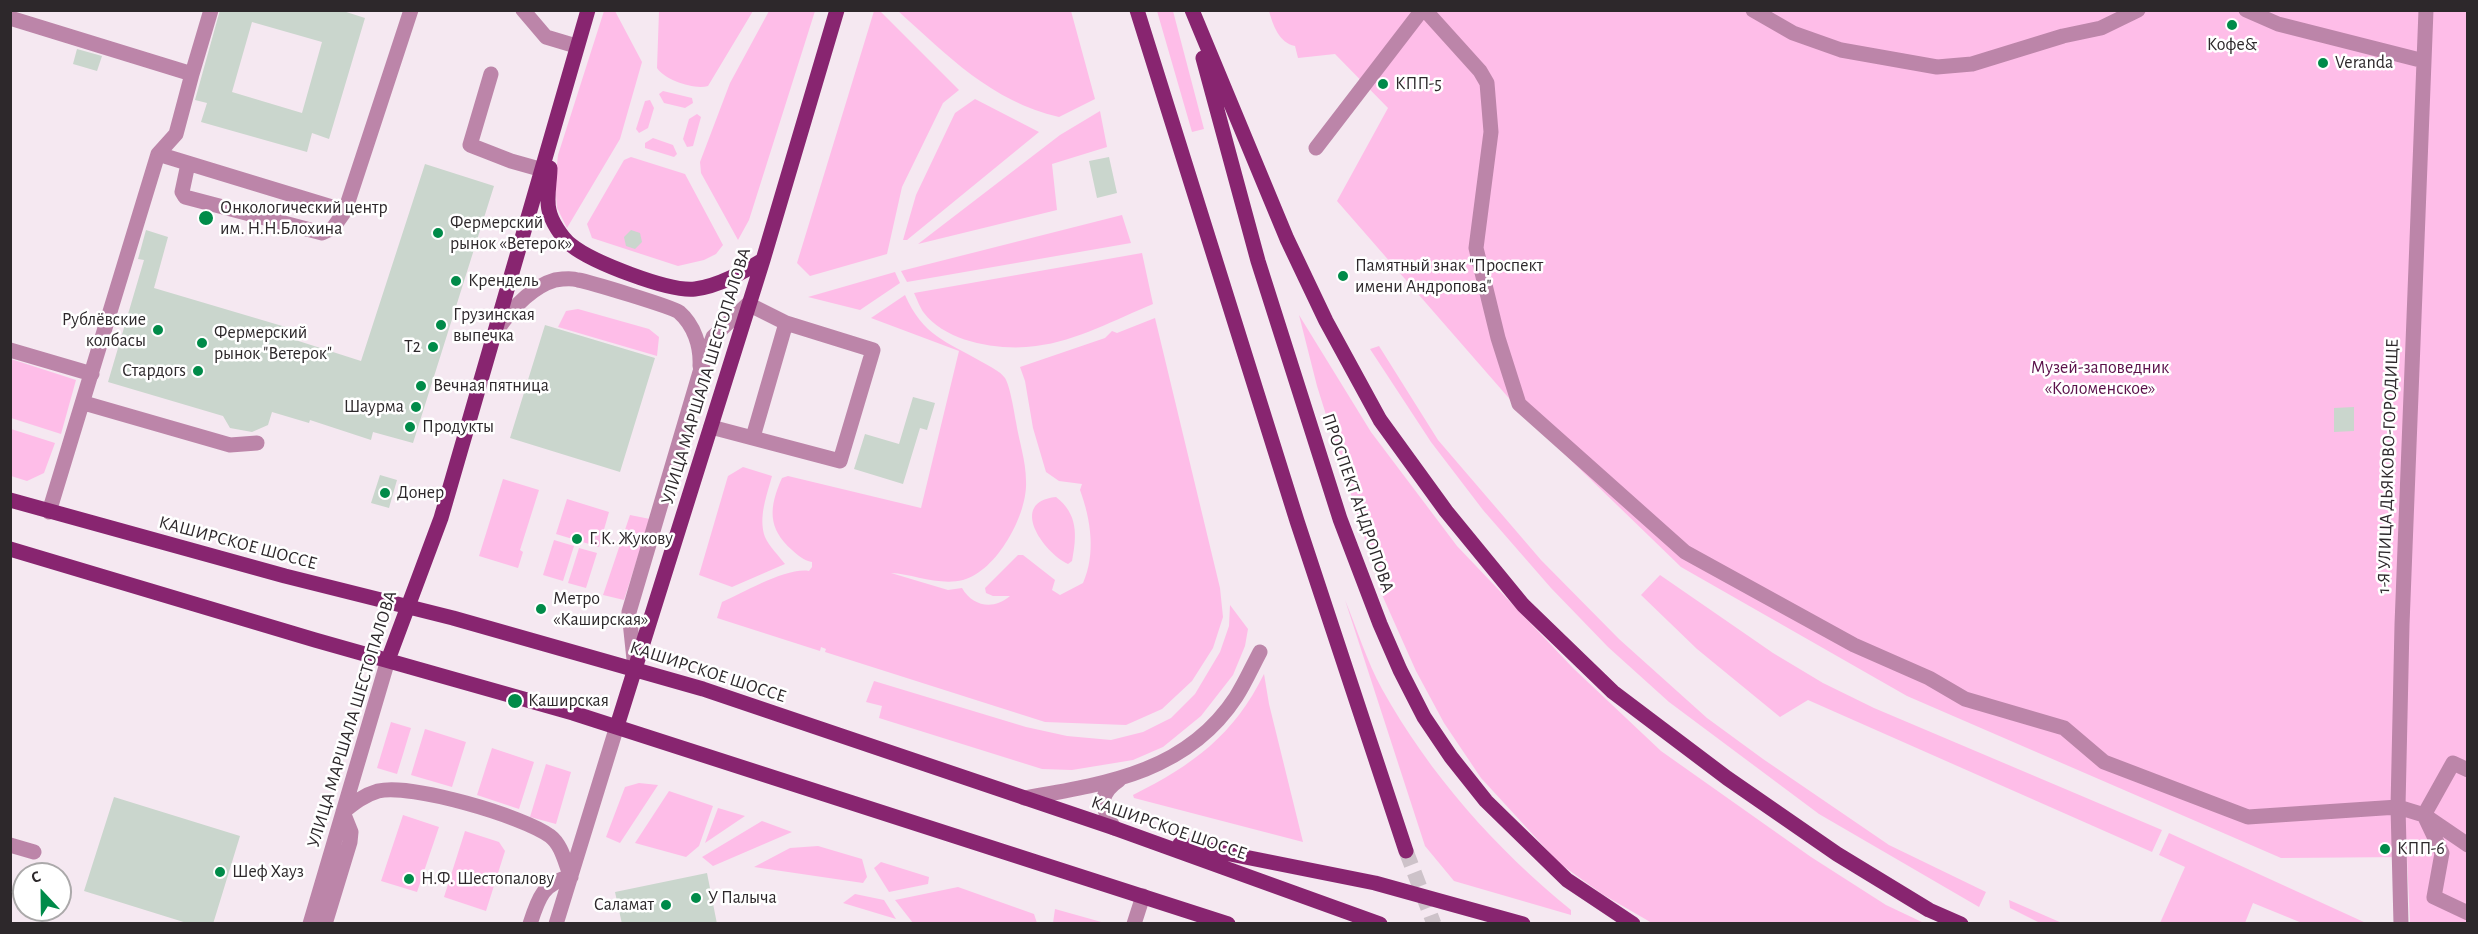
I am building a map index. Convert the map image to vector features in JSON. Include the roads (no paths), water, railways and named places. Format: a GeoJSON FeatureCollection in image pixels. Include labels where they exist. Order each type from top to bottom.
{"type":"FeatureCollection","features":[{"type":"Feature","properties":{"kind":"main road","name":"УЛИЦА МАРШАЛА ШЕСТОПАЛОВА"},"geometry":{"type":"LineString","coordinates":[[388,660],[441,518],[588,10]]}},
{"type":"Feature","properties":{"kind":"main road","name":"УЛИЦА МАРШАЛА ШЕСТОПАЛОВА"},"geometry":{"type":"LineString","coordinates":[[617,726],[763,261],[837,10]]}},
{"type":"Feature","properties":{"kind":"main road"},"geometry":{"type":"LineString","coordinates":[[1137,10],[1297,521],[1406,851]]}},
{"type":"Feature","properties":{"kind":"main road"},"geometry":{"type":"LineString","coordinates":[[1191,10],[1287,239],[1326,321],[1375,410],[1446,511],[1523,605],[1613,692],[1727,778],[1837,854],[1929,910],[1961,924]]}},
{"type":"Feature","properties":{"kind":"main road","name":"ПРОСПЕКТ АНДРОПОВА"},"geometry":{"type":"LineString","coordinates":[[1191,10],[1258,261],[1340,519],[1400,670],[1424,717],[1451,757],[1486,801],[1567,880],[1633,924]]}},
{"type":"Feature","properties":{"kind":"main road"},"geometry":{"type":"LineString","coordinates":[[550,146],[549,210],[569,244],[590,258],[684,290],[714,284],[763,261]]}},
{"type":"Feature","properties":{"kind":"main road","name":"КАШИРСКОЕ ШОССЕ"},"geometry":{"type":"LineString","coordinates":[[10,500],[703,689],[1118,830],[1380,924]]}},
{"type":"Feature","properties":{"kind":"main road"},"geometry":{"type":"LineString","coordinates":[[10,549],[617,726],[1228,924]]}},
{"type":"Feature","properties":{"kind":"main road"},"geometry":{"type":"LineString","coordinates":[[1118,830],[1375,883],[1523,924]]}},
{"type":"Feature","properties":{"kind":"street"},"geometry":{"type":"LineString","coordinates":[[49,512],[158,154],[176,134],[210,10]]}},
{"type":"Feature","properties":{"kind":"street"},"geometry":{"type":"LineString","coordinates":[[188,164],[182,192],[185,197],[322,233],[333,228],[345,211],[411,10]]}},
{"type":"Feature","properties":{"kind":"street"},"geometry":{"type":"LineString","coordinates":[[523,10],[546,37],[576,46]]}},
{"type":"Feature","properties":{"kind":"street"},"geometry":{"type":"LineString","coordinates":[[1317,148],[1424,10],[1480,71],[1487,83],[1491,132],[1476,248],[1498,338],[1519,404],[1685,552],[1854,645],[1929,678],[1965,699],[2064,728],[2104,762],[2248,817],[2398,807],[2424,815],[2468,845]]}},
{"type":"Feature","properties":{"kind":"street"},"geometry":{"type":"LineString","coordinates":[[1753,10],[1793,33],[1841,50],[1937,67],[1972,64],[2063,36],[2101,28],[2138,10]]}},
{"type":"Feature","properties":{"kind":"street"},"geometry":{"type":"LineString","coordinates":[[2246,10],[2278,24],[2424,61]]}},
{"type":"Feature","properties":{"kind":"street","name":"1-Я УЛИЦА ДЬЯКОВО-ГОРОДИЩЕ"},"geometry":{"type":"LineString","coordinates":[[2401,924],[2398,807],[2402,625],[2426,10]]}},
{"type":"Feature","properties":{"kind":"street"},"geometry":{"type":"LineString","coordinates":[[10,18],[192,74]]}},
{"type":"Feature","properties":{"kind":"street"},"geometry":{"type":"LineString","coordinates":[[491,74],[470,145],[511,161],[543,170]]}},
{"type":"Feature","properties":{"kind":"street"},"geometry":{"type":"LineString","coordinates":[[158,154],[345,211]]}},
{"type":"Feature","properties":{"kind":"street"},"geometry":{"type":"LineString","coordinates":[[497,330],[521,302],[545,284],[557,280],[577,279],[677,311],[696,337],[701,354],[700,372]]}},
{"type":"Feature","properties":{"kind":"street"},"geometry":{"type":"LineString","coordinates":[[635,669],[629,612],[700,372],[713,337],[748,304],[786,323],[873,350],[840,461],[753,436],[711,427]]}},
{"type":"Feature","properties":{"kind":"street"},"geometry":{"type":"LineString","coordinates":[[753,436],[786,323]]}},
{"type":"Feature","properties":{"kind":"street"},"geometry":{"type":"LineString","coordinates":[[10,350],[92,374]]}},
{"type":"Feature","properties":{"kind":"street"},"geometry":{"type":"LineString","coordinates":[[84,403],[230,445],[257,443]]}},
{"type":"Feature","properties":{"kind":"street"},"geometry":{"type":"LineString","coordinates":[[1024,798],[1122,778],[1169,760],[1205,733],[1236,697],[1260,652]]}},
{"type":"Feature","properties":{"kind":"street","name":"УЛИЦА МАРШАЛА ШЕСТОПАЛОВА"},"geometry":{"type":"LineString","coordinates":[[310,924],[388,660]]}},
{"type":"Feature","properties":{"kind":"street","name":"УЛИЦА МАРШАЛА ШЕСТОПАЛОВА"},"geometry":{"type":"LineString","coordinates":[[556,924],[617,726]]}},
{"type":"Feature","properties":{"kind":"street"},"geometry":{"type":"LineString","coordinates":[[2424,815],[2453,764],[2468,770]]}},
{"type":"Feature","properties":{"kind":"street"},"geometry":{"type":"LineString","coordinates":[[1118,830],[1106,816],[1103,798],[1107,788],[1122,778]]}},
{"type":"Feature","properties":{"kind":"street"},"geometry":{"type":"LineString","coordinates":[[325,924],[350,842],[351,832],[343,812],[362,798],[383,790],[414,791],[461,802],[517,821],[550,837],[559,847],[571,876],[547,886],[530,924]]}},
{"type":"Feature","properties":{"kind":"street"},"geometry":{"type":"LineString","coordinates":[[2424,815],[2442,853],[2433,897],[2468,913]]}},
{"type":"Feature","properties":{"kind":"street"},"geometry":{"type":"LineString","coordinates":[[10,845],[34,852]]}},
{"type":"Feature","properties":{"kind":"street"},"geometry":{"type":"LineString","coordinates":[[1134,924],[1143,896]]}},
{"type":"Feature","properties":{"kind":"tunnel"},"geometry":{"type":"LineString","coordinates":[[1406,851],[1434,924]]}},
{"type":"Feature","properties":{"kind":"place","name":"Кофе&"},"geometry":{"type":"Point","coordinates":[2232,25]}},
{"type":"Feature","properties":{"kind":"place","name":"Veranda"},"geometry":{"type":"Point","coordinates":[2323,63]}},
{"type":"Feature","properties":{"kind":"place","name":"КПП-5"},"geometry":{"type":"Point","coordinates":[1383,84]}},
{"type":"Feature","properties":{"kind":"place","name":"Онкологический центр им. Н.Н.Блохина"},"geometry":{"type":"Point","coordinates":[206,218]}},
{"type":"Feature","properties":{"kind":"place","name":"Фермерский рынок «Ветерок»"},"geometry":{"type":"Point","coordinates":[438,233]}},
{"type":"Feature","properties":{"kind":"place","name":"Памятный знак \"Проспект имени Андропова\""},"geometry":{"type":"Point","coordinates":[1343,276]}},
{"type":"Feature","properties":{"kind":"place","name":"Крендель"},"geometry":{"type":"Point","coordinates":[456,281]}},
{"type":"Feature","properties":{"kind":"place","name":"Грузинская выпечка"},"geometry":{"type":"Point","coordinates":[441,325]}},
{"type":"Feature","properties":{"kind":"place","name":"Рублёвские колбасы"},"geometry":{"type":"Point","coordinates":[158,330]}},
{"type":"Feature","properties":{"kind":"place","name":"Фермерский рынок \"Ветерок\""},"geometry":{"type":"Point","coordinates":[202,343]}},
{"type":"Feature","properties":{"kind":"place","name":"T2"},"geometry":{"type":"Point","coordinates":[433,347]}},
{"type":"Feature","properties":{"kind":"place","name":"Стардогs"},"geometry":{"type":"Point","coordinates":[198,371]}},
{"type":"Feature","properties":{"kind":"place","name":"Вечная пятница"},"geometry":{"type":"Point","coordinates":[421,386]}},
{"type":"Feature","properties":{"kind":"place","name":"Шаурма"},"geometry":{"type":"Point","coordinates":[416,407]}},
{"type":"Feature","properties":{"kind":"place","name":"Продукты"},"geometry":{"type":"Point","coordinates":[410,427]}},
{"type":"Feature","properties":{"kind":"place","name":"Донер"},"geometry":{"type":"Point","coordinates":[385,493]}},
{"type":"Feature","properties":{"kind":"place","name":"Г. К. Жукову"},"geometry":{"type":"Point","coordinates":[577,539]}},
{"type":"Feature","properties":{"kind":"place","name":"Метро «Каширская»"},"geometry":{"type":"Point","coordinates":[541,609]}},
{"type":"Feature","properties":{"kind":"place","name":"Каширская"},"geometry":{"type":"Point","coordinates":[515,701]}},
{"type":"Feature","properties":{"kind":"place","name":"КПП-6"},"geometry":{"type":"Point","coordinates":[2385,849]}},
{"type":"Feature","properties":{"kind":"place","name":"Шеф Хауз"},"geometry":{"type":"Point","coordinates":[220,872]}},
{"type":"Feature","properties":{"kind":"place","name":"Н.Ф. Шестопалову"},"geometry":{"type":"Point","coordinates":[409,879]}},
{"type":"Feature","properties":{"kind":"place","name":"У Палыча"},"geometry":{"type":"Point","coordinates":[696,898]}},
{"type":"Feature","properties":{"kind":"place","name":"Саламат"},"geometry":{"type":"Point","coordinates":[666,905]}},
{"type":"Feature","properties":{"kind":"park label","name":"Музей-заповедник «Коломенское»"},"geometry":{"type":"Point","coordinates":[2100,378]}}]}
